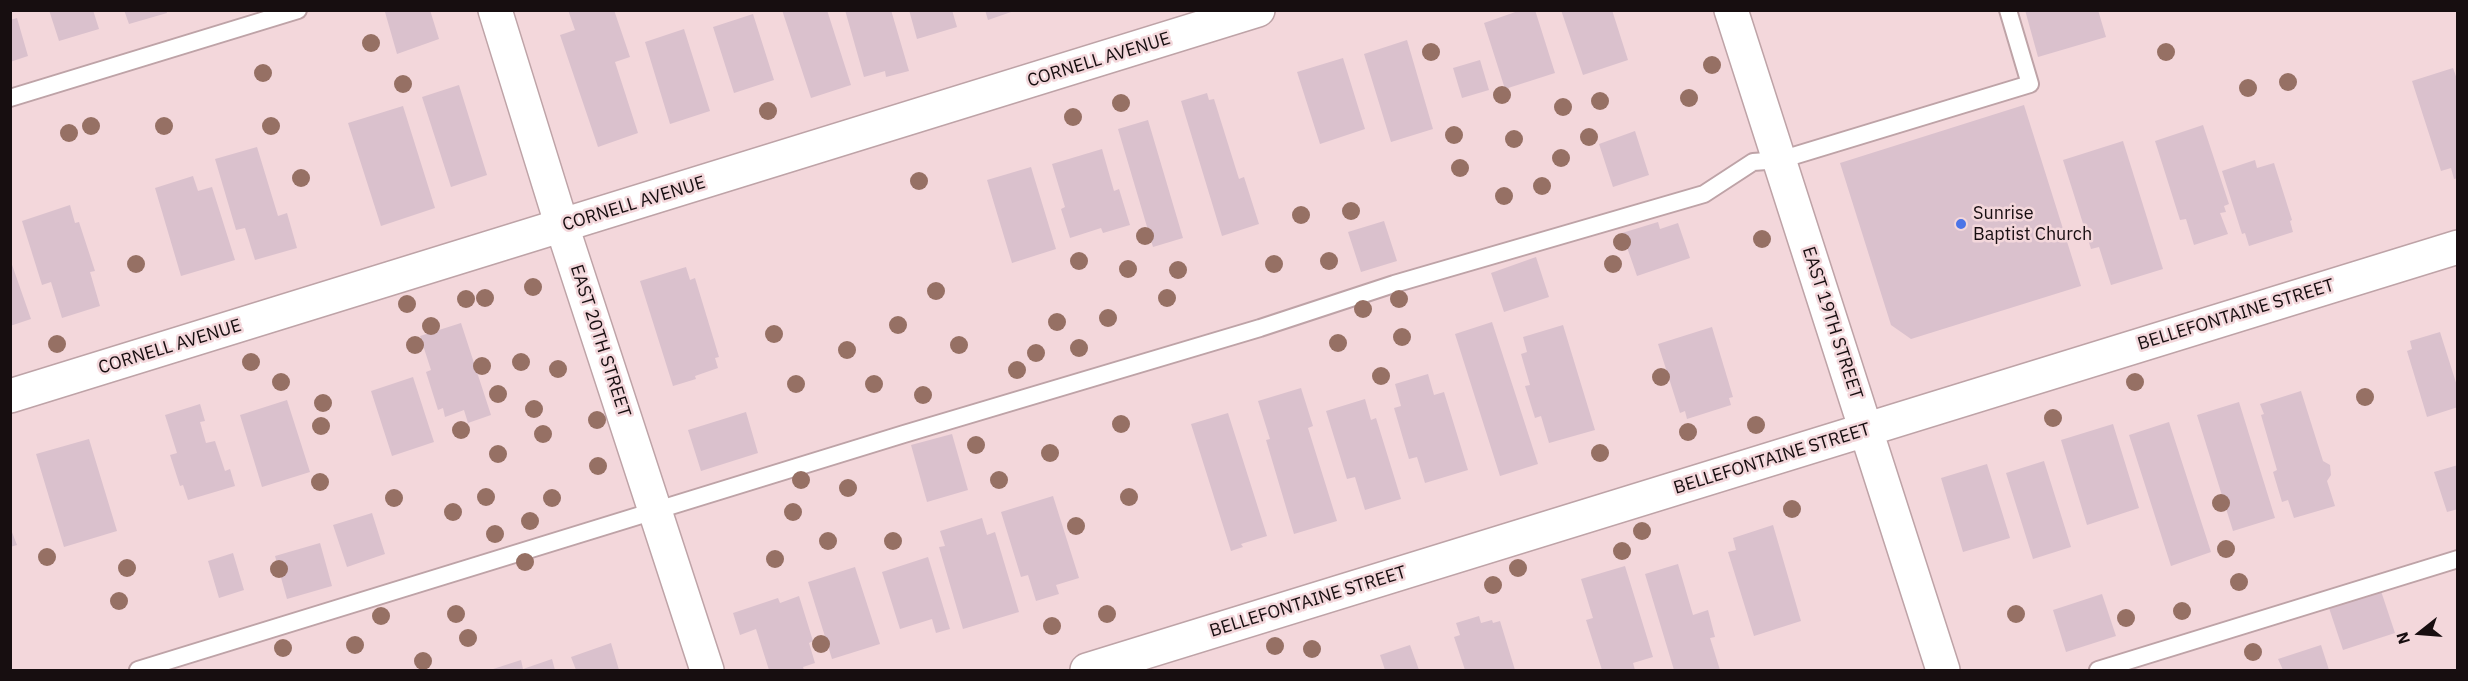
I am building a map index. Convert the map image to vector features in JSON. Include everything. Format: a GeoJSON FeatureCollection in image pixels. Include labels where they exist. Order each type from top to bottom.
{"type":"FeatureCollection","features":[{"type":"Feature","properties":{"kind":"street","name":"EAST 20TH STREET"},"geometry":{"type":"LineString","coordinates":[[495,10],[562,226],[708,670]]}},
{"type":"Feature","properties":{"kind":"street","name":"CORNELL AVENUE"},"geometry":{"type":"LineString","coordinates":[[10,396],[1258,10]]}},
{"type":"Feature","properties":{"kind":"street","name":"EAST 19TH STREET"},"geometry":{"type":"LineString","coordinates":[[1731,10],[1943,670]]}},
{"type":"Feature","properties":{"kind":"street","name":"BELLEFONTAINE STREET"},"geometry":{"type":"LineString","coordinates":[[1087,670],[2457,247]]}},
{"type":"Feature","properties":{"kind":"lane"},"geometry":{"type":"LineString","coordinates":[[10,98],[298,10]]}},
{"type":"Feature","properties":{"kind":"lane"},"geometry":{"type":"LineString","coordinates":[[138,670],[1260,328],[1394,285],[1704,194],[1753,162],[1780,160],[2030,84],[2008,10]]}},
{"type":"Feature","properties":{"kind":"lane"},"geometry":{"type":"LineString","coordinates":[[2098,670],[2457,559]]}},
{"type":"Feature","properties":{"kind":"building"},"geometry":{"type":"Polygon","coordinates":[[[49,10],[93,10],[99,29],[59,41],[49,10]]]}},
{"type":"Feature","properties":{"kind":"building"},"geometry":{"type":"Polygon","coordinates":[[[124,10],[166,10],[167,13],[129,24],[124,10]]]}},
{"type":"Feature","properties":{"kind":"building"},"geometry":{"type":"Polygon","coordinates":[[[389,10],[430,10],[439,39],[397,54],[385,12],[389,10]]]}},
{"type":"Feature","properties":{"kind":"building"},"geometry":{"type":"Polygon","coordinates":[[[568,10],[614,10],[630,57],[615,62],[638,133],[598,147],[560,35],[575,30],[568,10]]]}},
{"type":"Feature","properties":{"kind":"building"},"geometry":{"type":"Polygon","coordinates":[[[782,10],[827,10],[851,85],[811,98],[782,10]]]}},
{"type":"Feature","properties":{"kind":"building"},"geometry":{"type":"Polygon","coordinates":[[[845,10],[891,10],[909,71],[886,77],[885,71],[864,77],[845,10]]]}},
{"type":"Feature","properties":{"kind":"building"},"geometry":{"type":"Polygon","coordinates":[[[909,10],[952,10],[957,27],[917,39],[909,10]]]}},
{"type":"Feature","properties":{"kind":"building"},"geometry":{"type":"Polygon","coordinates":[[[985,10],[1014,10],[1014,11],[988,20],[985,10]]]}},
{"type":"Feature","properties":{"kind":"building"},"geometry":{"type":"Polygon","coordinates":[[[1521,10],[1535,10],[1555,73],[1505,89],[1484,23],[1521,10]]]}},
{"type":"Feature","properties":{"kind":"building"},"geometry":{"type":"Polygon","coordinates":[[[1561,10],[1612,10],[1628,60],[1583,75],[1561,10]]]}},
{"type":"Feature","properties":{"kind":"building"},"geometry":{"type":"Polygon","coordinates":[[[2025,10],[2098,10],[2106,37],[2038,57],[2025,10]]]}},
{"type":"Feature","properties":{"kind":"building"},"geometry":{"type":"Polygon","coordinates":[[[753,14],[774,80],[734,93],[713,27],[753,14]]]}},
{"type":"Feature","properties":{"kind":"building"},"geometry":{"type":"Polygon","coordinates":[[[17,18],[28,56],[10,62],[10,20],[17,18]]]}},
{"type":"Feature","properties":{"kind":"building"},"geometry":{"type":"Polygon","coordinates":[[[684,29],[710,111],[670,124],[645,42],[684,29]]]}},
{"type":"Feature","properties":{"kind":"building"},"geometry":{"type":"Polygon","coordinates":[[[1407,40],[1433,129],[1391,142],[1364,54],[1407,40]]]}},
{"type":"Feature","properties":{"kind":"building"},"geometry":{"type":"Polygon","coordinates":[[[1343,58],[1365,129],[1320,144],[1297,72],[1343,58]]]}},
{"type":"Feature","properties":{"kind":"building"},"geometry":{"type":"Polygon","coordinates":[[[1480,60],[1489,90],[1462,98],[1453,68],[1480,60]]]}},
{"type":"Feature","properties":{"kind":"building"},"geometry":{"type":"Polygon","coordinates":[[[2453,68],[2458,82],[2458,178],[2454,179],[2451,168],[2441,171],[2412,81],[2453,68]]]}},
{"type":"Feature","properties":{"kind":"building"},"geometry":{"type":"Polygon","coordinates":[[[459,85],[487,175],[451,187],[422,97],[459,85]]]}},
{"type":"Feature","properties":{"kind":"building"},"geometry":{"type":"Polygon","coordinates":[[[1207,93],[1209,100],[1214,99],[1239,179],[1244,177],[1259,224],[1222,236],[1181,101],[1207,93]]]}},
{"type":"Feature","properties":{"kind":"building","name":"Sunrise Baptist Church"},"geometry":{"type":"Polygon","coordinates":[[[2024,105],[2081,286],[1911,339],[1891,325],[1840,163],[2024,105]]]}},
{"type":"Feature","properties":{"kind":"building"},"geometry":{"type":"Polygon","coordinates":[[[403,106],[435,208],[381,226],[348,123],[403,106]]]}},
{"type":"Feature","properties":{"kind":"building"},"geometry":{"type":"Polygon","coordinates":[[[1148,120],[1183,238],[1153,247],[1118,129],[1148,120]]]}},
{"type":"Feature","properties":{"kind":"building"},"geometry":{"type":"Polygon","coordinates":[[[2203,125],[2229,204],[2224,206],[2226,212],[2220,213],[2228,234],[2194,245],[2186,219],[2180,220],[2155,141],[2203,125]]]}},
{"type":"Feature","properties":{"kind":"building"},"geometry":{"type":"Polygon","coordinates":[[[1635,131],[1649,175],[1613,187],[1599,144],[1635,131]]]}},
{"type":"Feature","properties":{"kind":"building"},"geometry":{"type":"Polygon","coordinates":[[[2123,141],[2163,269],[2111,285],[2099,247],[2091,249],[2063,160],[2123,141]]]}},
{"type":"Feature","properties":{"kind":"building"},"geometry":{"type":"Polygon","coordinates":[[[257,147],[278,216],[287,213],[297,248],[255,260],[245,228],[236,230],[215,159],[257,147]]]}},
{"type":"Feature","properties":{"kind":"building"},"geometry":{"type":"Polygon","coordinates":[[[1102,149],[1114,191],[1119,189],[1130,225],[1103,233],[1101,228],[1070,238],[1061,209],[1065,207],[1052,164],[1102,149]]]}},
{"type":"Feature","properties":{"kind":"building"},"geometry":{"type":"Polygon","coordinates":[[[2255,160],[2257,168],[2274,163],[2292,220],[2290,221],[2293,232],[2249,246],[2245,233],[2242,234],[2222,171],[2255,160]]]}},
{"type":"Feature","properties":{"kind":"building"},"geometry":{"type":"Polygon","coordinates":[[[1031,167],[1056,249],[1012,263],[987,180],[1031,167]]]}},
{"type":"Feature","properties":{"kind":"building"},"geometry":{"type":"Polygon","coordinates":[[[193,176],[198,191],[212,187],[235,260],[181,276],[155,188],[193,176]]]}},
{"type":"Feature","properties":{"kind":"building"},"geometry":{"type":"Polygon","coordinates":[[[70,205],[75,223],[79,222],[95,271],[90,272],[100,306],[62,318],[51,282],[42,285],[22,221],[70,205]]]}},
{"type":"Feature","properties":{"kind":"building"},"geometry":{"type":"Polygon","coordinates":[[[1384,221],[1397,261],[1361,272],[1348,232],[1384,221]]]}},
{"type":"Feature","properties":{"kind":"building"},"geometry":{"type":"Polygon","coordinates":[[[1658,222],[1660,229],[1678,223],[1690,258],[1637,276],[1622,233],[1658,222]]]}},
{"type":"Feature","properties":{"kind":"building"},"geometry":{"type":"Polygon","coordinates":[[[1536,257],[1549,297],[1504,312],[1491,273],[1536,257]]]}},
{"type":"Feature","properties":{"kind":"building"},"geometry":{"type":"Polygon","coordinates":[[[10,259],[31,319],[10,326],[10,259]]]}},
{"type":"Feature","properties":{"kind":"building"},"geometry":{"type":"Polygon","coordinates":[[[686,267],[690,280],[695,278],[719,357],[715,358],[718,368],[695,376],[696,379],[673,386],[640,281],[686,267]]]}},
{"type":"Feature","properties":{"kind":"building"},"geometry":{"type":"Polygon","coordinates":[[[1492,322],[1538,464],[1500,476],[1455,334],[1492,322]]]}},
{"type":"Feature","properties":{"kind":"building"},"geometry":{"type":"Polygon","coordinates":[[[461,323],[491,415],[468,423],[464,410],[445,417],[443,408],[438,410],[426,372],[431,370],[420,336],[461,323]]]}},
{"type":"Feature","properties":{"kind":"building"},"geometry":{"type":"Polygon","coordinates":[[[1563,325],[1595,430],[1549,443],[1541,416],[1535,418],[1525,386],[1530,385],[1521,354],[1527,352],[1523,337],[1563,325]]]}},
{"type":"Feature","properties":{"kind":"building"},"geometry":{"type":"Polygon","coordinates":[[[1712,327],[1733,397],[1729,398],[1731,405],[1687,419],[1685,411],[1680,413],[1658,344],[1712,327]]]}},
{"type":"Feature","properties":{"kind":"building"},"geometry":{"type":"Polygon","coordinates":[[[2440,332],[2458,389],[2458,407],[2427,417],[2407,351],[2412,349],[2410,341],[2440,332]]]}},
{"type":"Feature","properties":{"kind":"building"},"geometry":{"type":"Polygon","coordinates":[[[1428,374],[1434,395],[1444,392],[1468,470],[1425,483],[1417,457],[1409,459],[1394,408],[1401,406],[1395,384],[1428,374]]]}},
{"type":"Feature","properties":{"kind":"building"},"geometry":{"type":"Polygon","coordinates":[[[413,377],[434,442],[392,456],[371,391],[413,377]]]}},
{"type":"Feature","properties":{"kind":"building"},"geometry":{"type":"Polygon","coordinates":[[[1301,388],[1313,426],[1308,428],[1337,521],[1294,534],[1266,440],[1270,439],[1258,401],[1301,388]]]}},
{"type":"Feature","properties":{"kind":"building"},"geometry":{"type":"Polygon","coordinates":[[[2301,391],[2323,461],[2330,465],[2331,475],[2327,481],[2335,506],[2294,518],[2288,500],[2282,502],[2273,472],[2277,470],[2260,404],[2301,391]]]}},
{"type":"Feature","properties":{"kind":"building"},"geometry":{"type":"Polygon","coordinates":[[[1365,399],[1371,420],[1376,418],[1401,499],[1365,510],[1355,477],[1347,479],[1326,411],[1365,399]]]}},
{"type":"Feature","properties":{"kind":"building"},"geometry":{"type":"Polygon","coordinates":[[[287,400],[310,472],[262,487],[240,415],[287,400]]]}},
{"type":"Feature","properties":{"kind":"building"},"geometry":{"type":"Polygon","coordinates":[[[2239,402],[2275,518],[2233,531],[2197,415],[2239,402]]]}},
{"type":"Feature","properties":{"kind":"building"},"geometry":{"type":"Polygon","coordinates":[[[200,404],[205,421],[200,422],[206,443],[215,441],[225,471],[230,469],[235,486],[188,500],[183,485],[180,486],[170,455],[177,453],[165,415],[200,404]]]}},
{"type":"Feature","properties":{"kind":"building"},"geometry":{"type":"Polygon","coordinates":[[[746,412],[758,453],[701,471],[688,430],[746,412]]]}},
{"type":"Feature","properties":{"kind":"building"},"geometry":{"type":"Polygon","coordinates":[[[1228,413],[1267,536],[1241,544],[1243,547],[1231,551],[1191,424],[1228,413]]]}},
{"type":"Feature","properties":{"kind":"building"},"geometry":{"type":"Polygon","coordinates":[[[2169,422],[2211,552],[2171,566],[2129,435],[2169,422]]]}},
{"type":"Feature","properties":{"kind":"building"},"geometry":{"type":"Polygon","coordinates":[[[2113,424],[2139,508],[2087,525],[2061,440],[2113,424]]]}},
{"type":"Feature","properties":{"kind":"building"},"geometry":{"type":"Polygon","coordinates":[[[952,434],[968,490],[927,502],[911,445],[952,434]]]}},
{"type":"Feature","properties":{"kind":"building"},"geometry":{"type":"Polygon","coordinates":[[[89,439],[117,531],[64,547],[36,454],[89,439]]]}},
{"type":"Feature","properties":{"kind":"building"},"geometry":{"type":"Polygon","coordinates":[[[2044,461],[2071,547],[2033,559],[2006,473],[2044,461]]]}},
{"type":"Feature","properties":{"kind":"building"},"geometry":{"type":"Polygon","coordinates":[[[1987,464],[2010,538],[1963,552],[1941,478],[1987,464]]]}},
{"type":"Feature","properties":{"kind":"building"},"geometry":{"type":"Polygon","coordinates":[[[2458,465],[2458,509],[2447,512],[2434,472],[2458,465]]]}},
{"type":"Feature","properties":{"kind":"building"},"geometry":{"type":"Polygon","coordinates":[[[1053,496],[1079,578],[1056,585],[1059,594],[1036,601],[1028,575],[1021,577],[1001,512],[1053,496]]]}},
{"type":"Feature","properties":{"kind":"building"},"geometry":{"type":"Polygon","coordinates":[[[372,513],[385,554],[347,567],[333,525],[372,513]]]}},
{"type":"Feature","properties":{"kind":"building"},"geometry":{"type":"Polygon","coordinates":[[[982,518],[987,535],[995,532],[1019,612],[963,629],[939,547],[945,546],[940,531],[982,518]]]}},
{"type":"Feature","properties":{"kind":"building"},"geometry":{"type":"Polygon","coordinates":[[[1773,525],[1801,621],[1754,636],[1728,552],[1736,550],[1733,538],[1773,525]]]}},
{"type":"Feature","properties":{"kind":"building"},"geometry":{"type":"Polygon","coordinates":[[[10,527],[17,545],[10,547],[10,527]]]}},
{"type":"Feature","properties":{"kind":"building"},"geometry":{"type":"Polygon","coordinates":[[[320,543],[332,586],[287,599],[275,556],[320,543]]]}},
{"type":"Feature","properties":{"kind":"building"},"geometry":{"type":"Polygon","coordinates":[[[233,553],[244,590],[219,598],[208,561],[233,553]]]}},
{"type":"Feature","properties":{"kind":"building"},"geometry":{"type":"Polygon","coordinates":[[[928,557],[950,629],[936,633],[932,619],[900,629],[882,572],[928,557]]]}},
{"type":"Feature","properties":{"kind":"building"},"geometry":{"type":"Polygon","coordinates":[[[1678,564],[1693,615],[1708,610],[1715,637],[1710,638],[1720,670],[1674,670],[1645,574],[1678,564]]]}},
{"type":"Feature","properties":{"kind":"building"},"geometry":{"type":"Polygon","coordinates":[[[1625,566],[1653,657],[1633,663],[1635,670],[1602,670],[1586,620],[1593,618],[1581,579],[1625,566]]]}},
{"type":"Feature","properties":{"kind":"building"},"geometry":{"type":"Polygon","coordinates":[[[855,567],[880,644],[832,659],[808,582],[855,567]]]}},
{"type":"Feature","properties":{"kind":"building"},"geometry":{"type":"Polygon","coordinates":[[[2381,591],[2395,633],[2343,650],[2329,608],[2381,591]]]}},
{"type":"Feature","properties":{"kind":"building"},"geometry":{"type":"Polygon","coordinates":[[[2102,594],[2116,636],[2066,652],[2053,610],[2102,594]]]}},
{"type":"Feature","properties":{"kind":"building"},"geometry":{"type":"Polygon","coordinates":[[[799,596],[813,641],[809,643],[815,663],[803,667],[804,670],[769,670],[756,629],[740,635],[733,613],[778,598],[780,603],[799,596]]]}},
{"type":"Feature","properties":{"kind":"building"},"geometry":{"type":"Polygon","coordinates":[[[1479,616],[1481,623],[1492,620],[1493,623],[1500,621],[1515,670],[1465,670],[1454,637],[1460,635],[1456,623],[1479,616]]]}},
{"type":"Feature","properties":{"kind":"building"},"geometry":{"type":"Polygon","coordinates":[[[611,643],[619,670],[576,670],[571,657],[611,643]]]}},
{"type":"Feature","properties":{"kind":"building"},"geometry":{"type":"Polygon","coordinates":[[[1410,645],[1419,670],[1385,670],[1380,655],[1410,645]]]}},
{"type":"Feature","properties":{"kind":"building"},"geometry":{"type":"Polygon","coordinates":[[[2321,645],[2329,670],[2283,670],[2278,659],[2321,645]]]}},
{"type":"Feature","properties":{"kind":"building"},"geometry":{"type":"Polygon","coordinates":[[[552,659],[555,670],[490,670],[521,660],[523,669],[552,659]]]}},
{"type":"Feature","properties":{"kind":"place","name":"Sunrise Baptist Church"},"geometry":{"type":"Point","coordinates":[1961,224]}}]}
